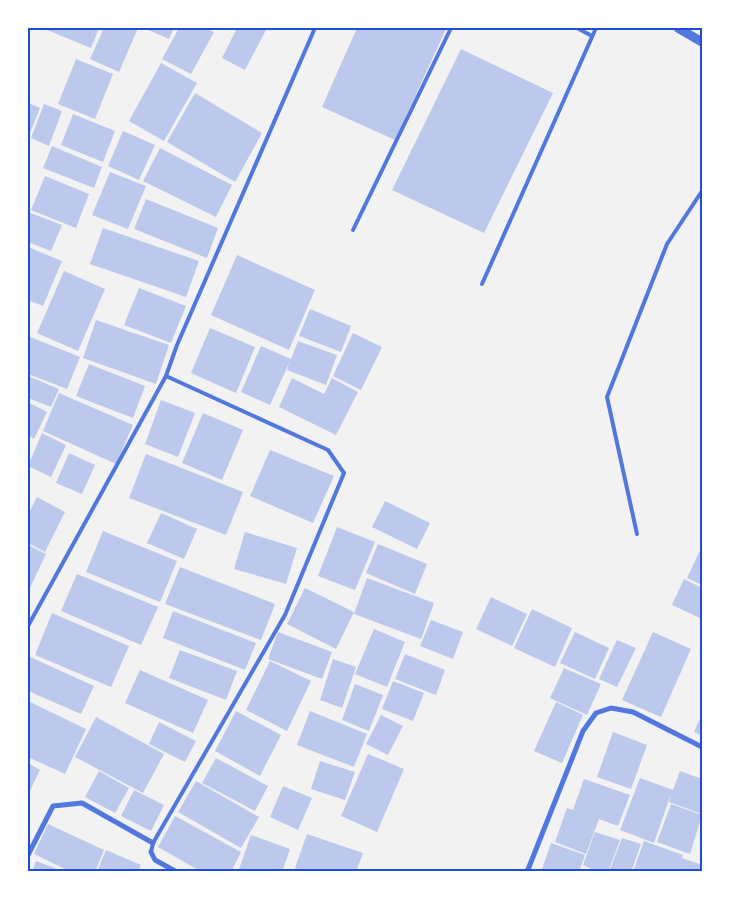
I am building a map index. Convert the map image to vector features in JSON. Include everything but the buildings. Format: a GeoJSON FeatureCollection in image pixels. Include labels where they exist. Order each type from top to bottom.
{"type":"FeatureCollection","features":[{"type":"Feature","properties":{"kind":"street"},"geometry":{"type":"LineString","coordinates":[[678,28],[702,42]]}},
{"type":"Feature","properties":{"kind":"street"},"geometry":{"type":"LineString","coordinates":[[527,872],[583,731],[596,713],[611,708],[633,712],[702,747]]}},
{"type":"Feature","properties":{"kind":"street"},"geometry":{"type":"LineString","coordinates":[[28,855],[53,806],[82,803],[153,843]]}},
{"type":"Feature","properties":{"kind":"street"},"geometry":{"type":"LineString","coordinates":[[151,852],[155,860],[177,872]]}},
{"type":"Feature","properties":{"kind":"lane"},"geometry":{"type":"LineString","coordinates":[[28,626],[166,376],[177,345],[315,28]]}},
{"type":"Feature","properties":{"kind":"lane"},"geometry":{"type":"LineString","coordinates":[[353,230],[451,28]]}},
{"type":"Feature","properties":{"kind":"lane"},"geometry":{"type":"LineString","coordinates":[[577,28],[592,36]]}},
{"type":"Feature","properties":{"kind":"lane"},"geometry":{"type":"LineString","coordinates":[[482,284],[596,28]]}},
{"type":"Feature","properties":{"kind":"lane"},"geometry":{"type":"LineString","coordinates":[[637,534],[607,397],[667,244],[702,191]]}},
{"type":"Feature","properties":{"kind":"lane"},"geometry":{"type":"LineString","coordinates":[[151,852],[153,843],[285,615],[344,473],[328,450],[166,376]]}}]}
